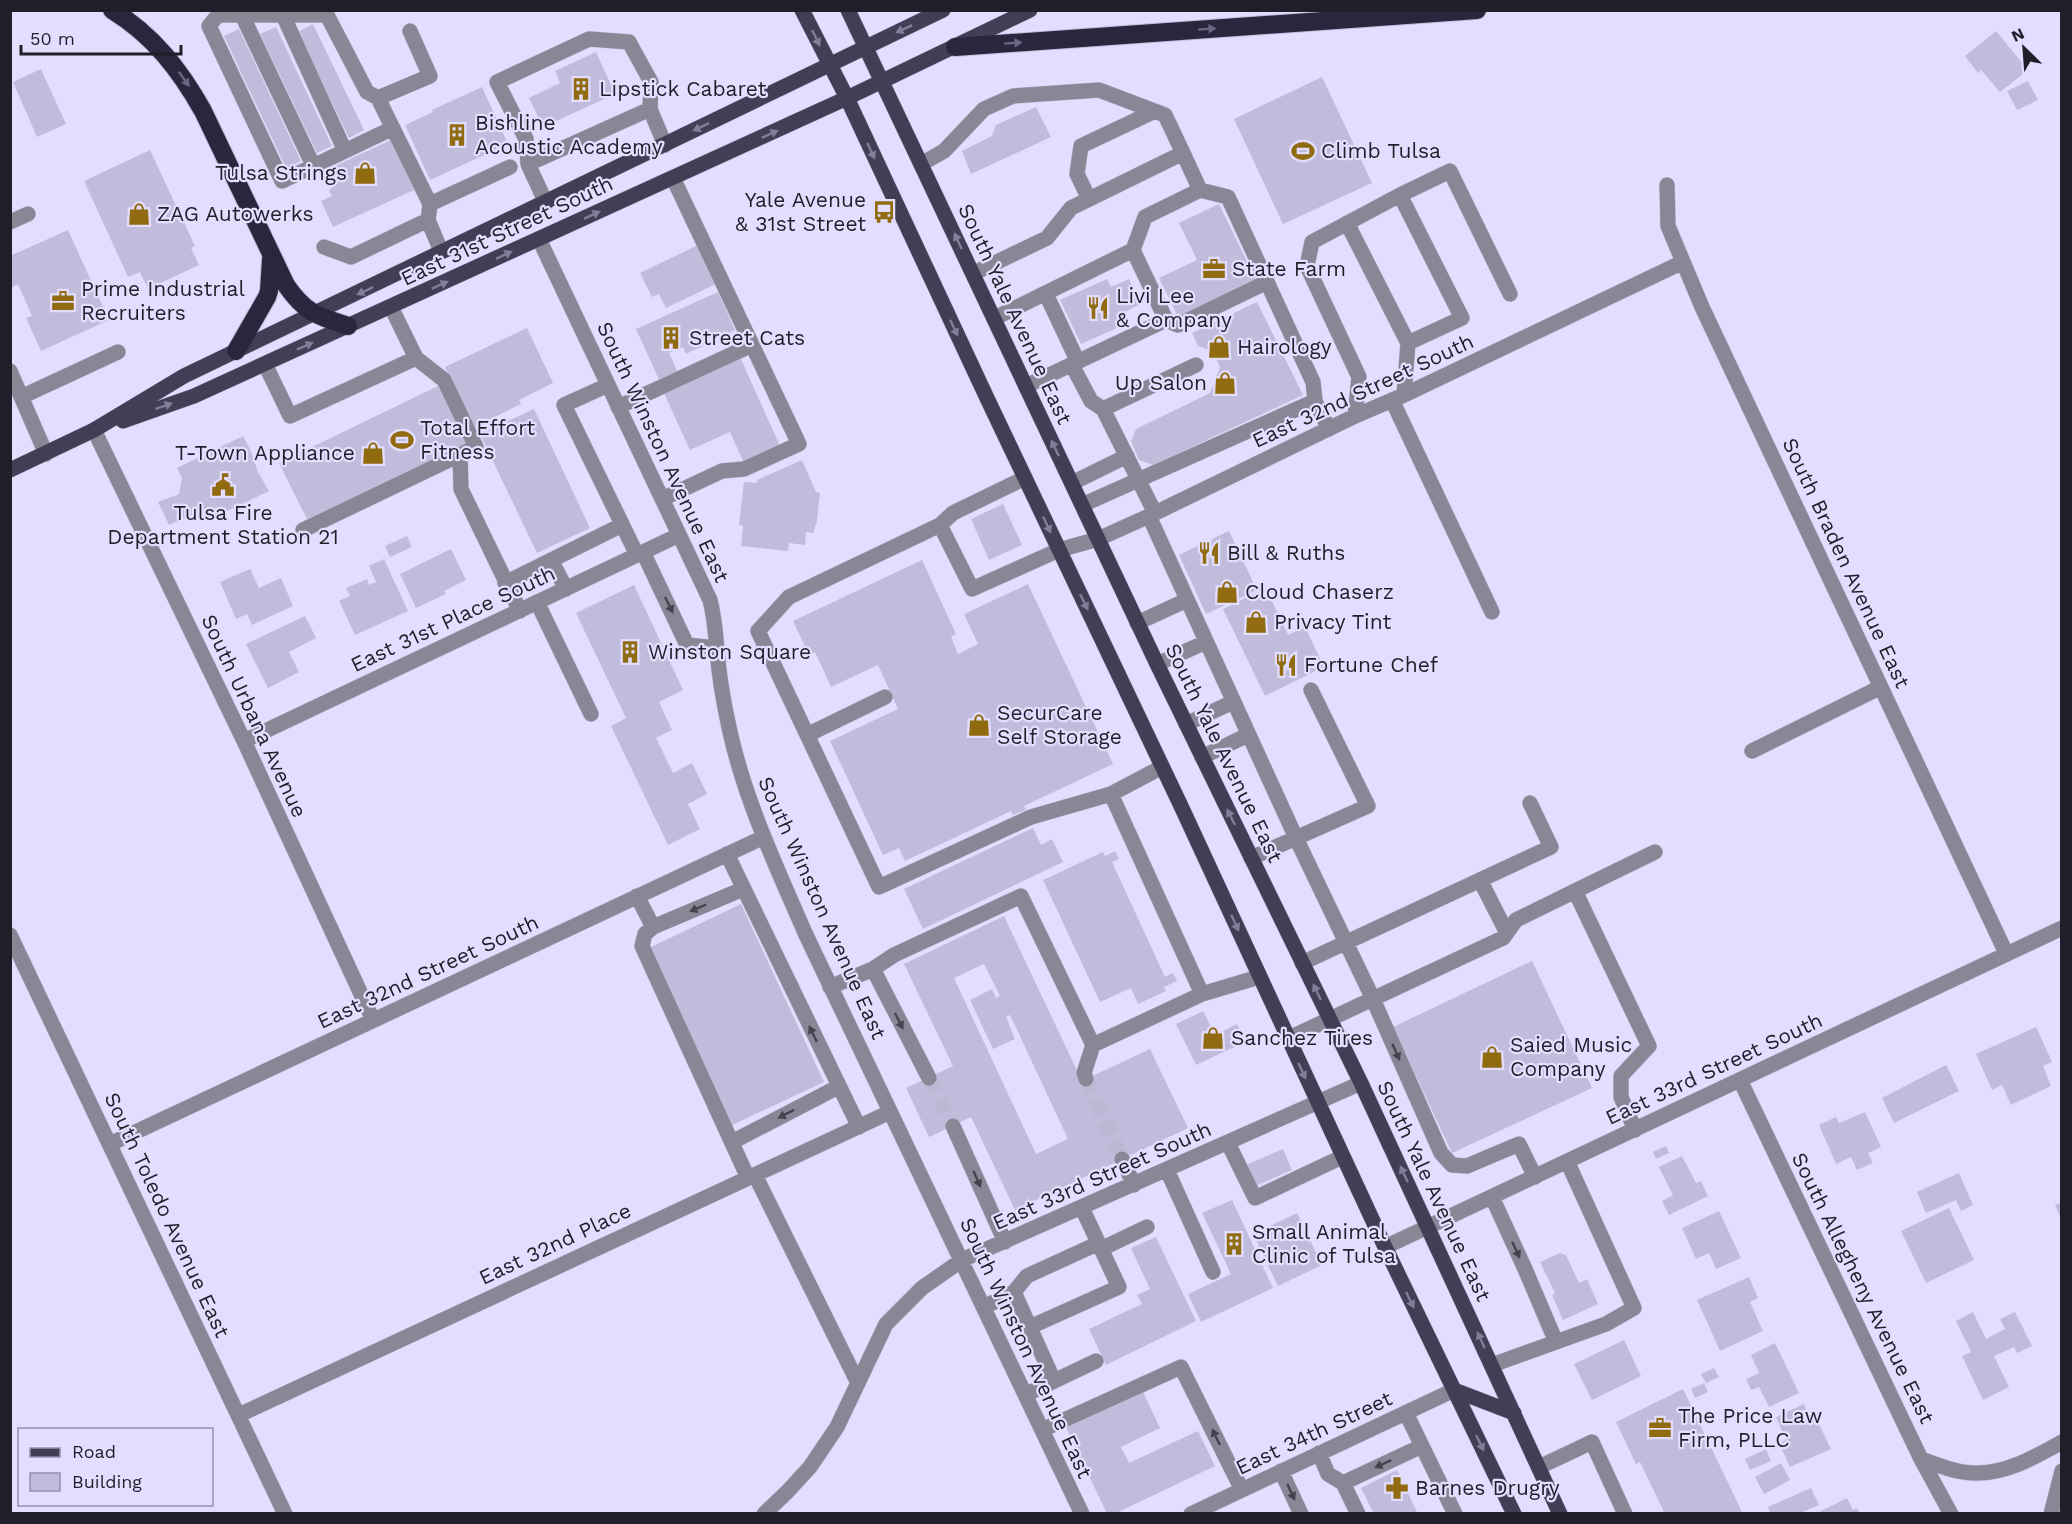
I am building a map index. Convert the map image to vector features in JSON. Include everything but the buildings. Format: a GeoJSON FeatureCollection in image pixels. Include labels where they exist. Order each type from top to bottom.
{"type":"FeatureCollection","features":[{"type":"Feature","properties":{"kind":"highway"},"geometry":{"type":"LineString","coordinates":[[112,10],[133,23],[152,40],[189,87],[203,111],[271,257],[296,300],[314,315],[348,326]]}},
{"type":"Feature","properties":{"kind":"highway"},"geometry":{"type":"LineString","coordinates":[[955,47],[1477,10]]}},
{"type":"Feature","properties":{"kind":"highway"},"geometry":{"type":"LineString","coordinates":[[236,351],[267,297],[271,257]]}},
{"type":"Feature","properties":{"kind":"main road"},"geometry":{"type":"LineString","coordinates":[[802,10],[847,98],[1162,767],[1342,1157],[1514,1514]]}},
{"type":"Feature","properties":{"kind":"main road","name":"South Yale Avenue East"},"geometry":{"type":"LineString","coordinates":[[848,10],[1157,664],[1361,1083],[1560,1514]]}},
{"type":"Feature","properties":{"kind":"main road","name":"East 31st Street South"},"geometry":{"type":"LineString","coordinates":[[10,470],[94,430],[184,376],[944,10]]}},
{"type":"Feature","properties":{"kind":"main road","name":"East 31st Street South"},"geometry":{"type":"LineString","coordinates":[[94,430],[194,396],[847,98],[1030,10]]}},
{"type":"Feature","properties":{"kind":"main road"},"geometry":{"type":"LineString","coordinates":[[1454,1390],[1514,1413]]}},
{"type":"Feature","properties":{"kind":"street"},"geometry":{"type":"LineString","coordinates":[[393,128],[282,181],[209,26],[218,15],[327,15],[367,92],[378,98],[393,128],[430,204],[429,220],[441,251]]}},
{"type":"Feature","properties":{"kind":"street"},"geometry":{"type":"LineString","coordinates":[[242,15],[313,165]]}},
{"type":"Feature","properties":{"kind":"street"},"geometry":{"type":"LineString","coordinates":[[283,15],[345,151]]}},
{"type":"Feature","properties":{"kind":"street"},"geometry":{"type":"LineString","coordinates":[[378,98],[430,76],[410,31]]}},
{"type":"Feature","properties":{"kind":"street"},"geometry":{"type":"LineString","coordinates":[[546,203],[528,164],[526,139],[497,82],[589,39],[629,42],[651,82],[650,109],[665,145]]}},
{"type":"Feature","properties":{"kind":"street"},"geometry":{"type":"LineString","coordinates":[[921,164],[944,151],[984,109],[1013,96],[1099,90],[1165,115],[1200,190]]}},
{"type":"Feature","properties":{"kind":"street"},"geometry":{"type":"LineString","coordinates":[[528,164],[650,109]]}},
{"type":"Feature","properties":{"kind":"street"},"geometry":{"type":"LineString","coordinates":[[1089,199],[1077,174],[1081,146],[1155,111]]}},
{"type":"Feature","properties":{"kind":"street"},"geometry":{"type":"LineString","coordinates":[[974,273],[1047,238],[1071,208],[1183,153]]}},
{"type":"Feature","properties":{"kind":"street"},"geometry":{"type":"LineString","coordinates":[[430,204],[510,166]]}},
{"type":"Feature","properties":{"kind":"street"},"geometry":{"type":"LineString","coordinates":[[1355,416],[1359,378],[1307,266],[1312,242],[1450,171],[1510,294]]}},
{"type":"Feature","properties":{"kind":"street"},"geometry":{"type":"LineString","coordinates":[[662,499],[722,471],[744,469],[799,444],[673,178]]}},
{"type":"Feature","properties":{"kind":"street","name":"South Braden Avenue East"},"geometry":{"type":"LineString","coordinates":[[1667,185],[1668,226],[1683,262],[2006,953]]}},
{"type":"Feature","properties":{"kind":"street"},"geometry":{"type":"LineString","coordinates":[[995,318],[1133,250],[1145,217],[1200,190],[1228,197],[1313,382],[1315,401],[1329,429]]}},
{"type":"Feature","properties":{"kind":"street"},"geometry":{"type":"LineString","coordinates":[[1400,195],[1462,318],[1408,343]]}},
{"type":"Feature","properties":{"kind":"street"},"geometry":{"type":"LineString","coordinates":[[10,222],[28,214]]}},
{"type":"Feature","properties":{"kind":"street"},"geometry":{"type":"LineString","coordinates":[[324,247],[351,256],[429,220]]}},
{"type":"Feature","properties":{"kind":"street"},"geometry":{"type":"LineString","coordinates":[[1347,224],[1408,343],[1398,398],[1492,612]]}},
{"type":"Feature","properties":{"kind":"street","name":"South Winston Avenue East"},"geometry":{"type":"LineString","coordinates":[[539,239],[710,600],[716,621],[716,648],[730,731],[740,772],[764,837],[830,987],[1082,1514]]}},
{"type":"Feature","properties":{"kind":"street"},"geometry":{"type":"LineString","coordinates":[[1133,250],[1166,320],[1178,325],[1267,282]]}},
{"type":"Feature","properties":{"kind":"street","name":"East 32nd Street South"},"geometry":{"type":"LineString","coordinates":[[940,525],[972,589],[1059,550],[1098,539],[1152,515],[1355,416],[1398,398],[1683,262]]}},
{"type":"Feature","properties":{"kind":"street"},"geometry":{"type":"LineString","coordinates":[[1046,294],[1091,401],[1103,409],[1139,481],[1186,600],[1373,999],[1441,1153],[1452,1165],[1467,1166],[1519,1144],[1534,1177]]}},
{"type":"Feature","properties":{"kind":"street"},"geometry":{"type":"LineString","coordinates":[[303,530],[476,447],[444,380],[416,358],[391,307]]}},
{"type":"Feature","properties":{"kind":"street"},"geometry":{"type":"LineString","coordinates":[[1026,386],[1166,320]]}},
{"type":"Feature","properties":{"kind":"street"},"geometry":{"type":"LineString","coordinates":[[618,407],[752,345]]}},
{"type":"Feature","properties":{"kind":"street"},"geometry":{"type":"LineString","coordinates":[[21,396],[118,352]]}},
{"type":"Feature","properties":{"kind":"street"},"geometry":{"type":"LineString","coordinates":[[265,364],[290,416],[416,358]]}},
{"type":"Feature","properties":{"kind":"street"},"geometry":{"type":"LineString","coordinates":[[1103,409],[1196,365]]}},
{"type":"Feature","properties":{"kind":"street"},"geometry":{"type":"LineString","coordinates":[[10,371],[46,454]]}},
{"type":"Feature","properties":{"kind":"street"},"geometry":{"type":"LineString","coordinates":[[608,385],[564,405],[622,525],[640,554],[687,645],[716,648]]}},
{"type":"Feature","properties":{"kind":"street"},"geometry":{"type":"LineString","coordinates":[[1082,505],[1315,401]]}},
{"type":"Feature","properties":{"kind":"street","name":"South Urbana Avenue"},"geometry":{"type":"LineString","coordinates":[[94,430],[244,741],[373,1020]]}},
{"type":"Feature","properties":{"kind":"street"},"geometry":{"type":"LineString","coordinates":[[460,455],[461,489],[520,611]]}},
{"type":"Feature","properties":{"kind":"street"},"geometry":{"type":"LineString","coordinates":[[1072,483],[1127,456]]}},
{"type":"Feature","properties":{"kind":"street"},"geometry":{"type":"LineString","coordinates":[[1025,478],[953,513],[940,525],[789,597],[758,631],[879,887],[1031,817],[1111,794],[1162,767]]}},
{"type":"Feature","properties":{"kind":"street"},"geometry":{"type":"LineString","coordinates":[[506,583],[622,525]]}},
{"type":"Feature","properties":{"kind":"street","name":"East 31st Place South"},"geometry":{"type":"LineString","coordinates":[[244,741],[679,535]]}},
{"type":"Feature","properties":{"kind":"street"},"geometry":{"type":"LineString","coordinates":[[551,560],[566,589]]}},
{"type":"Feature","properties":{"kind":"street"},"geometry":{"type":"LineString","coordinates":[[1137,622],[1186,600]]}},
{"type":"Feature","properties":{"kind":"street"},"geometry":{"type":"LineString","coordinates":[[537,602],[591,714]]}},
{"type":"Feature","properties":{"kind":"street"},"geometry":{"type":"LineString","coordinates":[[1157,664],[1206,642]]}},
{"type":"Feature","properties":{"kind":"street"},"geometry":{"type":"LineString","coordinates":[[1752,751],[1881,687]]}},
{"type":"Feature","properties":{"kind":"street"},"geometry":{"type":"LineString","coordinates":[[1251,858],[1368,806],[1311,690]]}},
{"type":"Feature","properties":{"kind":"street"},"geometry":{"type":"LineString","coordinates":[[807,735],[885,697]]}},
{"type":"Feature","properties":{"kind":"street"},"geometry":{"type":"LineString","coordinates":[[1186,724],[1233,702]]}},
{"type":"Feature","properties":{"kind":"street"},"geometry":{"type":"LineString","coordinates":[[1202,757],[1248,735]]}},
{"type":"Feature","properties":{"kind":"street"},"geometry":{"type":"LineString","coordinates":[[1111,794],[1202,994]]}},
{"type":"Feature","properties":{"kind":"street"},"geometry":{"type":"LineString","coordinates":[[1302,963],[1551,847],[1530,803]]}},
{"type":"Feature","properties":{"kind":"street","name":"East 32nd Street South"},"geometry":{"type":"LineString","coordinates":[[110,1144],[764,837]]}},
{"type":"Feature","properties":{"kind":"street"},"geometry":{"type":"LineString","coordinates":[[1287,1039],[1503,938],[1516,920],[1655,852]]}},
{"type":"Feature","properties":{"kind":"street"},"geometry":{"type":"LineString","coordinates":[[727,854],[859,1127]]}},
{"type":"Feature","properties":{"kind":"street"},"geometry":{"type":"LineString","coordinates":[[1480,880],[1507,933]]}},
{"type":"Feature","properties":{"kind":"street"},"geometry":{"type":"LineString","coordinates":[[743,889],[653,927],[645,934],[642,946],[732,1142],[858,1383]]}},
{"type":"Feature","properties":{"kind":"street"},"geometry":{"type":"LineString","coordinates":[[1575,891],[1649,1046],[1621,1076],[1621,1097],[1635,1130]]}},
{"type":"Feature","properties":{"kind":"street"},"geometry":{"type":"LineString","coordinates":[[638,896],[653,927]]}},
{"type":"Feature","properties":{"kind":"street"},"geometry":{"type":"LineString","coordinates":[[830,987],[873,969],[894,955],[1021,896],[1093,1045],[1084,1073],[1086,1079]]}},
{"type":"Feature","properties":{"kind":"street","name":"East 33rd Street South"},"geometry":{"type":"LineString","coordinates":[[1385,1247],[2061,928]]}},
{"type":"Feature","properties":{"kind":"street","name":"South Toledo Avenue East"},"geometry":{"type":"LineString","coordinates":[[10,935],[285,1514]]}},
{"type":"Feature","properties":{"kind":"street"},"geometry":{"type":"LineString","coordinates":[[873,969],[929,1078]]}},
{"type":"Feature","properties":{"kind":"street"},"geometry":{"type":"LineString","coordinates":[[1093,1045],[1202,994],[1259,977]]}},
{"type":"Feature","properties":{"kind":"street","name":"South Allegheny Avenue East"},"geometry":{"type":"LineString","coordinates":[[1740,1080],[1921,1459],[1951,1514]]}},
{"type":"Feature","properties":{"kind":"street","name":"East 33rd Street South"},"geometry":{"type":"LineString","coordinates":[[764,1514],[810,1467],[837,1427],[886,1324],[922,1288],[962,1260],[1361,1083]]}},
{"type":"Feature","properties":{"kind":"street"},"geometry":{"type":"LineString","coordinates":[[732,1142],[838,1087]]}},
{"type":"Feature","properties":{"kind":"street","name":"East 32nd Place"},"geometry":{"type":"LineString","coordinates":[[239,1415],[890,1112]]}},
{"type":"Feature","properties":{"kind":"street"},"geometry":{"type":"LineString","coordinates":[[953,1126],[1005,1242]]}},
{"type":"Feature","properties":{"kind":"street"},"geometry":{"type":"LineString","coordinates":[[1228,1143],[1255,1198],[1342,1157]]}},
{"type":"Feature","properties":{"kind":"street"},"geometry":{"type":"LineString","coordinates":[[1122,1159],[1134,1185]]}},
{"type":"Feature","properties":{"kind":"street"},"geometry":{"type":"LineString","coordinates":[[1492,1365],[1606,1324],[1634,1308],[1567,1161]]}},
{"type":"Feature","properties":{"kind":"street"},"geometry":{"type":"LineString","coordinates":[[1167,1170],[1213,1272]]}},
{"type":"Feature","properties":{"kind":"street"},"geometry":{"type":"LineString","coordinates":[[1492,1197],[1556,1342]]}},
{"type":"Feature","properties":{"kind":"street"},"geometry":{"type":"LineString","coordinates":[[1030,1327],[1119,1287],[1082,1208]]}},
{"type":"Feature","properties":{"kind":"street"},"geometry":{"type":"LineString","coordinates":[[984,1307],[1014,1293],[1027,1276],[1148,1227]]}},
{"type":"Feature","properties":{"kind":"street"},"geometry":{"type":"LineString","coordinates":[[1014,1293],[1054,1381]]}},
{"type":"Feature","properties":{"kind":"street"},"geometry":{"type":"LineString","coordinates":[[1025,1395],[1096,1360]]}},
{"type":"Feature","properties":{"kind":"street"},"geometry":{"type":"LineString","coordinates":[[1042,1430],[1181,1367],[1242,1490]]}},
{"type":"Feature","properties":{"kind":"street","name":"East 34th Street"},"geometry":{"type":"LineString","coordinates":[[1191,1514],[1454,1390]]}},
{"type":"Feature","properties":{"kind":"street"},"geometry":{"type":"LineString","coordinates":[[1406,1413],[1455,1514]]}},
{"type":"Feature","properties":{"kind":"street"},"geometry":{"type":"LineString","coordinates":[[1539,1467],[1592,1442],[1625,1514]]}},
{"type":"Feature","properties":{"kind":"street"},"geometry":{"type":"LineString","coordinates":[[1921,1459],[1949,1469],[1975,1474],[2002,1469],[2028,1460],[2061,1442]]}},
{"type":"Feature","properties":{"kind":"street"},"geometry":{"type":"LineString","coordinates":[[1343,1483],[1422,1446]]}},
{"type":"Feature","properties":{"kind":"street"},"geometry":{"type":"LineString","coordinates":[[1319,1453],[1328,1474],[1343,1483],[1358,1514]]}},
{"type":"Feature","properties":{"kind":"street"},"geometry":{"type":"LineString","coordinates":[[1281,1471],[1301,1514]]}},
{"type":"Feature","properties":{"kind":"street"},"geometry":{"type":"LineString","coordinates":[[2051,1514],[2061,1471]]}},
{"type":"Feature","properties":{"kind":"tunnel"},"geometry":{"type":"LineString","coordinates":[[929,1078],[953,1126]]}},
{"type":"Feature","properties":{"kind":"tunnel"},"geometry":{"type":"LineString","coordinates":[[1086,1079],[1122,1159]]}},
{"type":"Feature","properties":{"kind":"place","name":"Lipstick Cabaret"},"geometry":{"type":"Point","coordinates":[581,89]}},
{"type":"Feature","properties":{"kind":"place","name":"Bishline Acoustic Academy"},"geometry":{"type":"Point","coordinates":[457,135]}},
{"type":"Feature","properties":{"kind":"place","name":"Climb Tulsa"},"geometry":{"type":"Point","coordinates":[1303,151]}},
{"type":"Feature","properties":{"kind":"place","name":"Tulsa Strings"},"geometry":{"type":"Point","coordinates":[365,173]}},
{"type":"Feature","properties":{"kind":"place","name":"Yale Avenue & 31st Street"},"geometry":{"type":"Point","coordinates":[884,212]}},
{"type":"Feature","properties":{"kind":"place","name":"ZAG Autowerks"},"geometry":{"type":"Point","coordinates":[139,214]}},
{"type":"Feature","properties":{"kind":"place","name":"State Farm"},"geometry":{"type":"Point","coordinates":[1214,269]}},
{"type":"Feature","properties":{"kind":"place","name":"Prime Industrial Recruiters"},"geometry":{"type":"Point","coordinates":[63,301]}},
{"type":"Feature","properties":{"kind":"place","name":"Livi Lee & Company"},"geometry":{"type":"Point","coordinates":[1098,308]}},
{"type":"Feature","properties":{"kind":"place","name":"Street Cats"},"geometry":{"type":"Point","coordinates":[671,338]}},
{"type":"Feature","properties":{"kind":"place","name":"Hairology"},"geometry":{"type":"Point","coordinates":[1219,347]}},
{"type":"Feature","properties":{"kind":"place","name":"Up Salon"},"geometry":{"type":"Point","coordinates":[1225,383]}},
{"type":"Feature","properties":{"kind":"place","name":"Total Effort Fitness"},"geometry":{"type":"Point","coordinates":[402,440]}},
{"type":"Feature","properties":{"kind":"place","name":"T-Town Appliance"},"geometry":{"type":"Point","coordinates":[373,453]}},
{"type":"Feature","properties":{"kind":"place","name":"Tulsa Fire Department Station 21"},"geometry":{"type":"Point","coordinates":[223,485]}},
{"type":"Feature","properties":{"kind":"place","name":"Bill & Ruths"},"geometry":{"type":"Point","coordinates":[1209,553]}},
{"type":"Feature","properties":{"kind":"place","name":"Cloud Chaserz"},"geometry":{"type":"Point","coordinates":[1227,592]}},
{"type":"Feature","properties":{"kind":"place","name":"Privacy Tint"},"geometry":{"type":"Point","coordinates":[1256,622]}},
{"type":"Feature","properties":{"kind":"place","name":"Winston Square"},"geometry":{"type":"Point","coordinates":[630,652]}},
{"type":"Feature","properties":{"kind":"place","name":"Fortune Chef"},"geometry":{"type":"Point","coordinates":[1286,665]}},
{"type":"Feature","properties":{"kind":"place","name":"SecurCare Self Storage"},"geometry":{"type":"Point","coordinates":[979,725]}},
{"type":"Feature","properties":{"kind":"place","name":"Sanchez Tires"},"geometry":{"type":"Point","coordinates":[1213,1038]}},
{"type":"Feature","properties":{"kind":"place","name":"Saied Music Company"},"geometry":{"type":"Point","coordinates":[1492,1057]}},
{"type":"Feature","properties":{"kind":"place","name":"Small Animal Clinic of Tulsa"},"geometry":{"type":"Point","coordinates":[1234,1244]}},
{"type":"Feature","properties":{"kind":"place","name":"The Price Law Firm, PLLC"},"geometry":{"type":"Point","coordinates":[1660,1428]}},
{"type":"Feature","properties":{"kind":"place","name":"Barnes Drugry"},"geometry":{"type":"Point","coordinates":[1397,1488]}}]}
